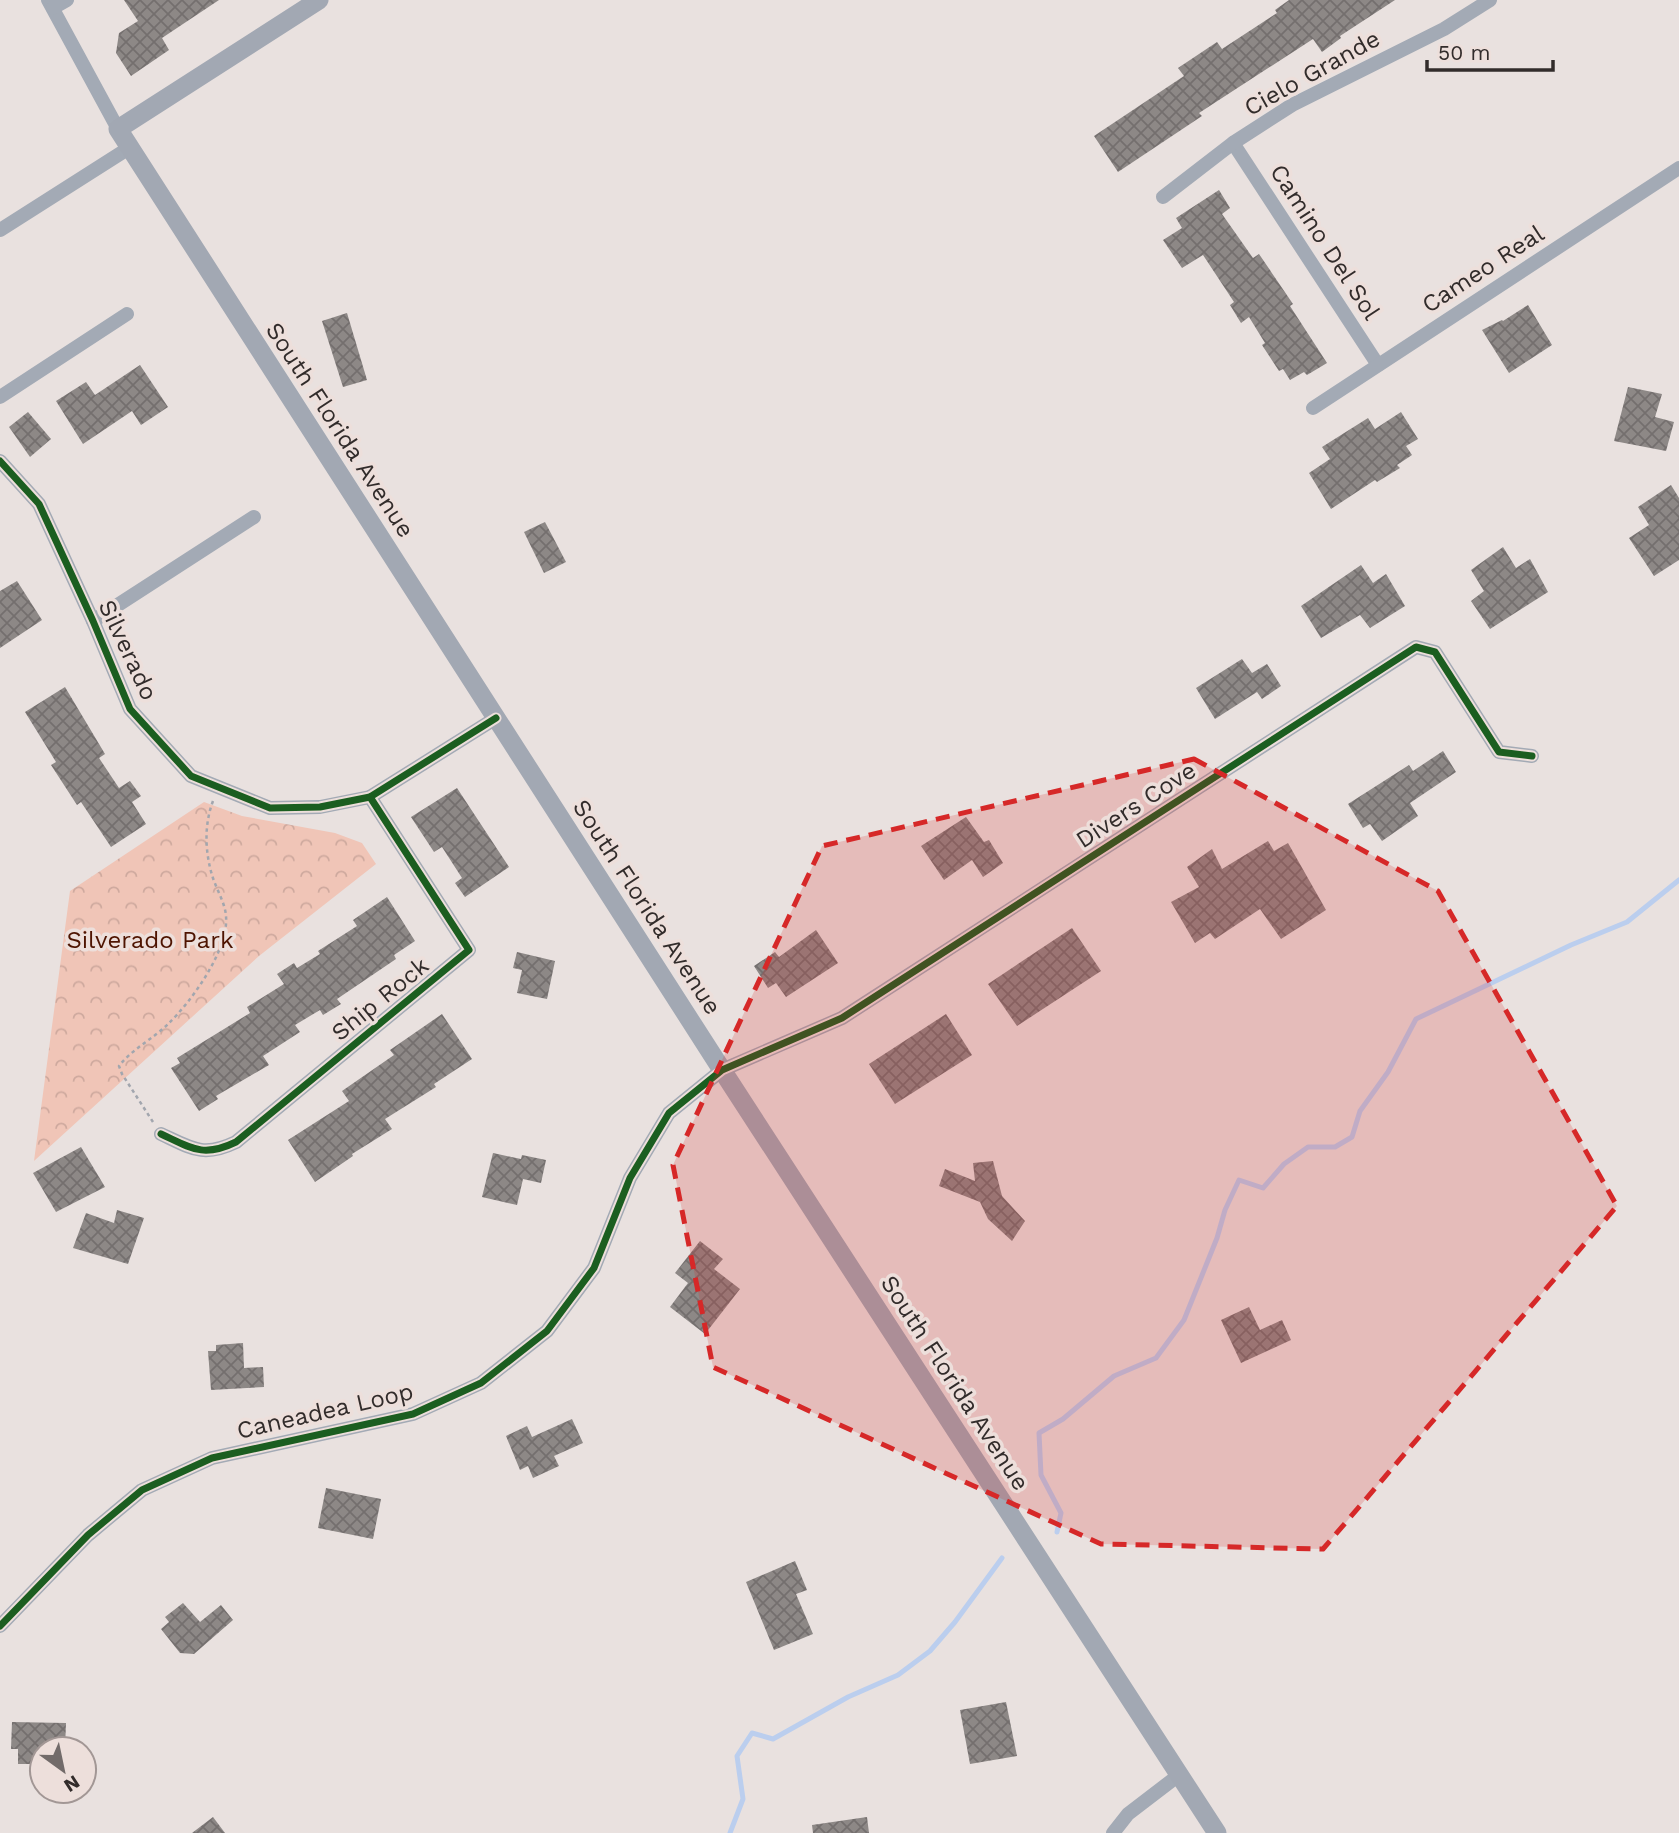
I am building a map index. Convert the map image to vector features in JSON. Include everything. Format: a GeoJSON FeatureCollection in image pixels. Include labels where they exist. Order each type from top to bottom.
{"type":"FeatureCollection","features":[{"type":"Feature","properties":{"kind":"main road"},"geometry":{"type":"LineString","coordinates":[[118,129],[319,0]]}},
{"type":"Feature","properties":{"kind":"main road","name":"South Florida Avenue"},"geometry":{"type":"LineString","coordinates":[[118,129],[722,1070],[1217,1833]]}},
{"type":"Feature","properties":{"kind":"street"},"geometry":{"type":"LineString","coordinates":[[51,4],[67,0]]}},
{"type":"Feature","properties":{"kind":"street","name":"Cielo Grande"},"geometry":{"type":"LineString","coordinates":[[1163,197],[1233,143],[1292,105],[1444,29],[1490,0]]}},
{"type":"Feature","properties":{"kind":"street","name":"South Florida Avenue"},"geometry":{"type":"LineString","coordinates":[[51,4],[118,129]]}},
{"type":"Feature","properties":{"kind":"street","name":"Camino Del Sol"},"geometry":{"type":"LineString","coordinates":[[1233,143],[1378,365]]}},
{"type":"Feature","properties":{"kind":"street"},"geometry":{"type":"LineString","coordinates":[[0,230],[129,148]]}},
{"type":"Feature","properties":{"kind":"street","name":"Cameo Real"},"geometry":{"type":"LineString","coordinates":[[1313,408],[1679,168]]}},
{"type":"Feature","properties":{"kind":"street"},"geometry":{"type":"LineString","coordinates":[[0,397],[127,314]]}},
{"type":"Feature","properties":{"kind":"street","name":"Silverado"},"geometry":{"type":"LineString","coordinates":[[0,461],[39,504],[130,709],[191,776],[270,808],[320,807],[370,797],[496,718]]}},
{"type":"Feature","properties":{"kind":"street"},"geometry":{"type":"LineString","coordinates":[[93,621],[254,517]]}},
{"type":"Feature","properties":{"kind":"street","name":"Divers Cove"},"geometry":{"type":"LineString","coordinates":[[722,1070],[842,1018],[1416,646],[1435,652],[1499,752],[1532,756]]}},
{"type":"Feature","properties":{"kind":"street","name":"Ship Rock"},"geometry":{"type":"LineString","coordinates":[[161,1133],[191,1148],[217,1152],[236,1142],[469,950],[370,797]]}},
{"type":"Feature","properties":{"kind":"street","name":"Caneadea Loop"},"geometry":{"type":"LineString","coordinates":[[0,1626],[88,1535],[142,1490],[212,1458],[413,1414],[481,1383],[547,1331],[594,1268],[630,1178],[669,1112],[722,1070]]}},
{"type":"Feature","properties":{"kind":"street"},"geometry":{"type":"LineString","coordinates":[[1113,1833],[1128,1814],[1179,1775]]}},
{"type":"Feature","properties":{"kind":"path"},"geometry":{"type":"LineString","coordinates":[[161,1133],[119,1066],[127,1056],[167,1025],[184,1006],[204,979],[222,939],[226,918],[212,874],[206,839],[208,814],[218,788]]}},
{"type":"Feature","properties":{"kind":"highlighted area"},"geometry":{"type":"Polygon","coordinates":[[[1194,759],[1438,891],[1617,1206],[1323,1549],[1101,1544],[713,1367],[673,1165],[822,846],[1194,759]]]}},
{"type":"Feature","properties":{"kind":"green space","name":"Silverado Park"},"geometry":{"type":"Polygon","coordinates":[[[204,802],[242,816],[335,833],[362,843],[376,864],[259,956],[34,1161],[70,891],[204,802]]]}},
{"type":"Feature","properties":{"kind":"building"},"geometry":{"type":"Polygon","coordinates":[[[124,0],[219,0],[162,38],[169,50],[131,76],[116,53],[119,33],[138,21],[124,0]]]}},
{"type":"Feature","properties":{"kind":"building"},"geometry":{"type":"Polygon","coordinates":[[[1289,0],[1395,0],[1340,36],[1341,38],[1322,52],[1313,39],[1199,113],[1202,116],[1118,172],[1094,136],[1184,76],[1178,68],[1217,42],[1222,49],[1277,13],[1275,10],[1289,0]]]}},
{"type":"Feature","properties":{"kind":"building"},"geometry":{"type":"Polygon","coordinates":[[[1219,190],[1230,208],[1222,214],[1253,258],[1259,254],[1293,304],[1290,306],[1327,363],[1307,375],[1304,372],[1290,380],[1283,369],[1279,371],[1262,345],[1265,343],[1249,317],[1241,323],[1230,305],[1234,302],[1203,255],[1182,268],[1163,240],[1182,228],[1176,218],[1219,190]]]}},
{"type":"Feature","properties":{"kind":"building"},"geometry":{"type":"Polygon","coordinates":[[[1528,305],[1552,345],[1509,373],[1482,330],[1503,321],[1528,305]]]}},
{"type":"Feature","properties":{"kind":"building"},"geometry":{"type":"Polygon","coordinates":[[[347,313],[367,380],[343,387],[322,321],[347,313]]]}},
{"type":"Feature","properties":{"kind":"building"},"geometry":{"type":"Polygon","coordinates":[[[140,365],[168,407],[141,425],[132,411],[83,444],[56,401],[86,382],[95,395],[140,365]]]}},
{"type":"Feature","properties":{"kind":"building"},"geometry":{"type":"Polygon","coordinates":[[[1628,387],[1662,394],[1655,417],[1674,422],[1666,451],[1614,441],[1628,387]]]}},
{"type":"Feature","properties":{"kind":"building"},"geometry":{"type":"Polygon","coordinates":[[[28,412],[51,439],[30,457],[9,427],[28,412]]]}},
{"type":"Feature","properties":{"kind":"building"},"geometry":{"type":"Polygon","coordinates":[[[1401,412],[1418,439],[1406,446],[1412,455],[1397,465],[1400,468],[1377,482],[1375,480],[1331,509],[1309,473],[1330,459],[1322,447],[1368,418],[1375,429],[1401,412]]]}},
{"type":"Feature","properties":{"kind":"building"},"geometry":{"type":"Polygon","coordinates":[[[1671,485],[1679,498],[1679,560],[1654,576],[1629,538],[1649,525],[1638,507],[1671,485]]]}},
{"type":"Feature","properties":{"kind":"building"},"geometry":{"type":"Polygon","coordinates":[[[545,522],[566,562],[544,573],[524,532],[545,522]]]}},
{"type":"Feature","properties":{"kind":"building"},"geometry":{"type":"Polygon","coordinates":[[[1503,547],[1516,568],[1530,559],[1548,592],[1490,629],[1471,601],[1484,591],[1471,570],[1503,547]]]}},
{"type":"Feature","properties":{"kind":"building"},"geometry":{"type":"Polygon","coordinates":[[[1361,565],[1373,583],[1386,574],[1405,606],[1370,628],[1360,615],[1321,638],[1301,606],[1361,565]]]}},
{"type":"Feature","properties":{"kind":"building"},"geometry":{"type":"Polygon","coordinates":[[[17,581],[42,620],[0,648],[0,591],[17,581]]]}},
{"type":"Feature","properties":{"kind":"building"},"geometry":{"type":"Polygon","coordinates":[[[1242,659],[1252,673],[1267,664],[1281,686],[1262,699],[1257,692],[1215,719],[1196,688],[1242,659]]]}},
{"type":"Feature","properties":{"kind":"building"},"geometry":{"type":"Polygon","coordinates":[[[65,687],[105,754],[99,758],[119,788],[130,781],[141,796],[132,802],[146,824],[111,847],[81,802],[77,805],[51,765],[56,762],[25,712],[65,687]]]}},
{"type":"Feature","properties":{"kind":"building"},"geometry":{"type":"Polygon","coordinates":[[[1443,751],[1456,772],[1410,803],[1418,816],[1382,841],[1370,824],[1363,828],[1348,804],[1409,765],[1413,771],[1443,751]]]}},
{"type":"Feature","properties":{"kind":"building"},"geometry":{"type":"Polygon","coordinates":[[[457,788],[509,867],[465,897],[455,883],[462,878],[442,847],[434,852],[411,817],[457,788]]]}},
{"type":"Feature","properties":{"kind":"building"},"geometry":{"type":"Polygon","coordinates":[[[966,817],[984,842],[989,840],[1003,863],[983,877],[972,860],[944,880],[921,846],[966,817]]]}},
{"type":"Feature","properties":{"kind":"building"},"geometry":{"type":"Polygon","coordinates":[[[1268,841],[1274,851],[1288,843],[1326,910],[1281,939],[1260,909],[1215,939],[1210,933],[1195,943],[1171,902],[1199,887],[1187,867],[1212,849],[1222,869],[1268,841]]]}},
{"type":"Feature","properties":{"kind":"building"},"geometry":{"type":"Polygon","coordinates":[[[387,897],[415,941],[394,955],[396,959],[337,999],[341,1004],[323,1015],[320,1010],[295,1025],[300,1032],[263,1056],[269,1065],[216,1096],[218,1099],[199,1111],[171,1068],[180,1063],[177,1058],[250,1013],[247,1007],[284,984],[277,974],[294,963],[297,968],[320,954],[318,951],[357,926],[353,920],[387,897]]]}},
{"type":"Feature","properties":{"kind":"building"},"geometry":{"type":"Polygon","coordinates":[[[1072,928],[1101,971],[1017,1026],[988,984],[1072,928]]]}},
{"type":"Feature","properties":{"kind":"building"},"geometry":{"type":"Polygon","coordinates":[[[816,930],[838,963],[786,997],[776,983],[768,988],[754,966],[775,952],[779,957],[816,930]]]}},
{"type":"Feature","properties":{"kind":"building"},"geometry":{"type":"Polygon","coordinates":[[[517,952],[555,961],[547,999],[517,993],[522,970],[513,968],[517,952]]]}},
{"type":"Feature","properties":{"kind":"building"},"geometry":{"type":"Polygon","coordinates":[[[442,1014],[472,1059],[434,1084],[436,1087],[385,1119],[392,1129],[315,1182],[288,1140],[349,1101],[342,1091],[394,1055],[390,1050],[442,1014]]]}},
{"type":"Feature","properties":{"kind":"building"},"geometry":{"type":"Polygon","coordinates":[[[946,1014],[972,1055],[895,1104],[869,1064],[946,1014]]]}},
{"type":"Feature","properties":{"kind":"building"},"geometry":{"type":"Polygon","coordinates":[[[81,1147],[105,1187],[56,1212],[33,1173],[81,1147]]]}},
{"type":"Feature","properties":{"kind":"building"},"geometry":{"type":"Polygon","coordinates":[[[493,1153],[521,1159],[522,1155],[546,1160],[541,1183],[523,1179],[517,1205],[482,1197],[493,1153]]]}},
{"type":"Feature","properties":{"kind":"building"},"geometry":{"type":"Polygon","coordinates":[[[993,1161],[1002,1196],[1025,1221],[1012,1241],[988,1219],[980,1202],[939,1186],[945,1169],[975,1181],[973,1163],[993,1161]]]}},
{"type":"Feature","properties":{"kind":"building"},"geometry":{"type":"Polygon","coordinates":[[[117,1210],[144,1218],[128,1264],[73,1248],[86,1213],[114,1223],[117,1210]]]}},
{"type":"Feature","properties":{"kind":"building"},"geometry":{"type":"Polygon","coordinates":[[[700,1241],[723,1259],[714,1269],[740,1289],[705,1334],[670,1307],[688,1283],[675,1273],[700,1241]]]}},
{"type":"Feature","properties":{"kind":"building"},"geometry":{"type":"Polygon","coordinates":[[[1249,1307],[1260,1330],[1282,1320],[1291,1340],[1241,1363],[1221,1320],[1249,1307]]]}},
{"type":"Feature","properties":{"kind":"building"},"geometry":{"type":"Polygon","coordinates":[[[243,1343],[244,1368],[263,1367],[264,1387],[211,1390],[208,1351],[216,1351],[216,1345],[243,1343]]]}},
{"type":"Feature","properties":{"kind":"building"},"geometry":{"type":"Polygon","coordinates":[[[572,1419],[583,1443],[554,1456],[559,1466],[533,1478],[528,1466],[520,1470],[506,1436],[527,1426],[532,1437],[572,1419]]]}},
{"type":"Feature","properties":{"kind":"building"},"geometry":{"type":"Polygon","coordinates":[[[326,1488],[381,1499],[373,1539],[318,1528],[326,1488]]]}},
{"type":"Feature","properties":{"kind":"building"},"geometry":{"type":"Polygon","coordinates":[[[795,1561],[807,1590],[796,1594],[813,1634],[774,1650],[746,1582],[795,1561]]]}},
{"type":"Feature","properties":{"kind":"building"},"geometry":{"type":"Polygon","coordinates":[[[183,1603],[200,1622],[221,1605],[233,1620],[194,1654],[180,1653],[161,1629],[169,1622],[165,1617],[183,1603]]]}},
{"type":"Feature","properties":{"kind":"building"},"geometry":{"type":"Polygon","coordinates":[[[1006,1702],[1017,1756],[970,1764],[960,1710],[1006,1702]]]}},
{"type":"Feature","properties":{"kind":"building"},"geometry":{"type":"Polygon","coordinates":[[[12,1722],[66,1723],[66,1735],[28,1735],[28,1764],[18,1764],[18,1749],[11,1749],[12,1722]]]}},
{"type":"Feature","properties":{"kind":"building"},"geometry":{"type":"Polygon","coordinates":[[[213,1817],[225,1833],[192,1833],[213,1817]]]}},
{"type":"Feature","properties":{"kind":"building"},"geometry":{"type":"Polygon","coordinates":[[[867,1817],[869,1833],[813,1833],[812,1825],[867,1817]]]}},
{"type":"Feature","properties":{"kind":"waterway"},"geometry":{"type":"LineString","coordinates":[[1057,1532],[1061,1513],[1041,1475],[1039,1433],[1063,1419],[1114,1376],[1156,1358],[1184,1320],[1239,1180],[1263,1188],[1284,1164],[1308,1147],[1335,1147],[1352,1137],[1360,1111],[1388,1072],[1416,1019],[1571,945],[1627,922],[1679,880]]}},
{"type":"Feature","properties":{"kind":"waterway"},"geometry":{"type":"LineString","coordinates":[[730,1833],[743,1799],[737,1756],[752,1733],[773,1739],[848,1697],[898,1675],[930,1651],[1002,1558]]}},
{"type":"Feature","properties":{"kind":"cycle path"},"geometry":{"type":"LineString","coordinates":[[0,461],[39,504],[130,709],[191,776],[270,808],[320,807],[370,797],[496,718]]}},
{"type":"Feature","properties":{"kind":"cycle path"},"geometry":{"type":"LineString","coordinates":[[0,1626],[88,1535],[142,1490],[212,1458],[413,1414],[481,1383],[547,1331],[594,1268],[630,1178],[669,1113],[722,1070],[842,1018],[1416,647],[1435,652],[1499,752],[1532,756]]}},
{"type":"Feature","properties":{"kind":"cycle path"},"geometry":{"type":"LineString","coordinates":[[161,1134],[189,1147],[206,1150],[236,1142],[469,950],[370,797]]}}]}
